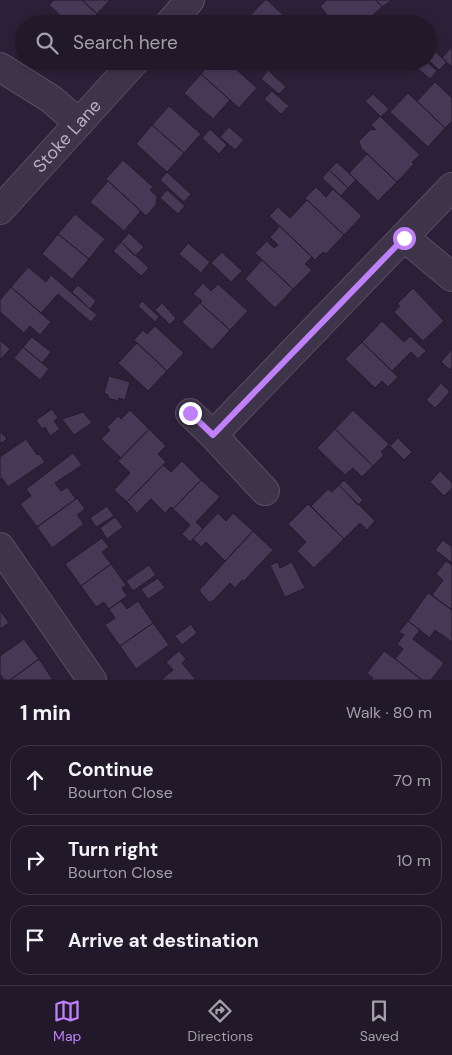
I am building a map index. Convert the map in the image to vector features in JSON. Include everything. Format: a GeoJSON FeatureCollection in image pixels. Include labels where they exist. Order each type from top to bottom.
{"type":"FeatureCollection","features":[{"type":"Feature","properties":{"kind":"street"},"geometry":{"type":"LineString","coordinates":[[177,15],[190,0]]}},
{"type":"Feature","properties":{"kind":"street"},"geometry":{"type":"LineString","coordinates":[[0,67],[51,100],[79,123]]}},
{"type":"Feature","properties":{"kind":"street","name":"Stoke Lane"},"geometry":{"type":"LineString","coordinates":[[0,210],[127,70]]}},
{"type":"Feature","properties":{"kind":"street"},"geometry":{"type":"LineString","coordinates":[[213,435],[452,187]]}},
{"type":"Feature","properties":{"kind":"street"},"geometry":{"type":"LineString","coordinates":[[404,238],[452,277]]}},
{"type":"Feature","properties":{"kind":"street"},"geometry":{"type":"LineString","coordinates":[[190,413],[213,435],[265,492]]}},
{"type":"Feature","properties":{"kind":"street"},"geometry":{"type":"LineString","coordinates":[[0,547],[92,680]]}},
{"type":"Feature","properties":{"kind":"building"},"geometry":{"type":"Polygon","coordinates":[[[54,0],[82,0],[97,14],[60,15],[49,5],[54,0]]]}},
{"type":"Feature","properties":{"kind":"building"},"geometry":{"type":"Polygon","coordinates":[[[82,0],[110,0],[97,14],[82,0]]]}},
{"type":"Feature","properties":{"kind":"building"},"geometry":{"type":"Polygon","coordinates":[[[267,0],[283,15],[251,15],[267,0]]]}},
{"type":"Feature","properties":{"kind":"building"},"geometry":{"type":"Polygon","coordinates":[[[327,0],[376,0],[382,7],[373,15],[327,15],[320,6],[327,0]]]}},
{"type":"Feature","properties":{"kind":"building"},"geometry":{"type":"Polygon","coordinates":[[[376,0],[392,0],[382,7],[376,0]]]}},
{"type":"Feature","properties":{"kind":"building"},"geometry":{"type":"Polygon","coordinates":[[[452,47],[452,67],[442,58],[452,47]]]}},
{"type":"Feature","properties":{"kind":"building"},"geometry":{"type":"Polygon","coordinates":[[[437,53],[447,62],[439,70],[437,68],[437,53]]]}},
{"type":"Feature","properties":{"kind":"building"},"geometry":{"type":"Polygon","coordinates":[[[204,70],[237,70],[257,88],[239,108],[201,74],[204,70]]]}},
{"type":"Feature","properties":{"kind":"building"},"geometry":{"type":"Polygon","coordinates":[[[268,70],[286,87],[279,94],[261,79],[268,70]]]}},
{"type":"Feature","properties":{"kind":"building"},"geometry":{"type":"Polygon","coordinates":[[[420,70],[436,70],[430,79],[420,70]]]}},
{"type":"Feature","properties":{"kind":"building"},"geometry":{"type":"Polygon","coordinates":[[[201,74],[230,100],[213,119],[184,93],[201,74]]]}},
{"type":"Feature","properties":{"kind":"building"},"geometry":{"type":"Polygon","coordinates":[[[435,82],[452,98],[452,121],[445,128],[417,101],[435,82]]]}},
{"type":"Feature","properties":{"kind":"building"},"geometry":{"type":"Polygon","coordinates":[[[272,91],[289,106],[281,114],[264,99],[272,91]]]}},
{"type":"Feature","properties":{"kind":"building"},"geometry":{"type":"Polygon","coordinates":[[[408,93],[445,128],[428,147],[390,112],[408,93]]]}},
{"type":"Feature","properties":{"kind":"building"},"geometry":{"type":"Polygon","coordinates":[[[373,94],[389,109],[381,117],[365,101],[373,94]]]}},
{"type":"Feature","properties":{"kind":"building"},"geometry":{"type":"Polygon","coordinates":[[[169,106],[201,134],[184,153],[152,125],[169,106]]]}},
{"type":"Feature","properties":{"kind":"building"},"geometry":{"type":"Polygon","coordinates":[[[380,116],[420,155],[412,162],[414,164],[397,182],[361,148],[359,141],[371,129],[376,130],[371,125],[380,116]]]}},
{"type":"Feature","properties":{"kind":"building"},"geometry":{"type":"Polygon","coordinates":[[[152,125],[184,153],[167,172],[136,144],[152,125]]]}},
{"type":"Feature","properties":{"kind":"building"},"geometry":{"type":"Polygon","coordinates":[[[229,127],[244,140],[235,150],[220,137],[229,127]]]}},
{"type":"Feature","properties":{"kind":"building"},"geometry":{"type":"Polygon","coordinates":[[[210,129],[227,145],[219,154],[202,138],[210,129]]]}},
{"type":"Feature","properties":{"kind":"building"},"geometry":{"type":"Polygon","coordinates":[[[367,154],[397,182],[378,201],[349,173],[367,154]]]}},
{"type":"Feature","properties":{"kind":"building"},"geometry":{"type":"Polygon","coordinates":[[[123,160],[153,187],[150,190],[157,196],[156,205],[146,216],[106,179],[123,160]]]}},
{"type":"Feature","properties":{"kind":"building"},"geometry":{"type":"Polygon","coordinates":[[[337,162],[356,180],[348,188],[329,170],[337,162]]]}},
{"type":"Feature","properties":{"kind":"building"},"geometry":{"type":"Polygon","coordinates":[[[329,170],[348,188],[341,196],[322,178],[329,170]]]}},
{"type":"Feature","properties":{"kind":"building"},"geometry":{"type":"Polygon","coordinates":[[[167,172],[191,194],[184,202],[160,180],[167,172]]]}},
{"type":"Feature","properties":{"kind":"building"},"geometry":{"type":"Polygon","coordinates":[[[108,181],[141,211],[124,231],[90,202],[108,181]]]}},
{"type":"Feature","properties":{"kind":"building"},"geometry":{"type":"Polygon","coordinates":[[[316,187],[326,197],[333,189],[362,216],[344,235],[305,198],[316,187]]]}},
{"type":"Feature","properties":{"kind":"building"},"geometry":{"type":"Polygon","coordinates":[[[167,190],[185,206],[178,214],[160,198],[167,190]]]}},
{"type":"Feature","properties":{"kind":"building"},"geometry":{"type":"Polygon","coordinates":[[[307,200],[344,235],[326,254],[323,252],[315,260],[269,216],[278,207],[290,218],[307,200]]]}},
{"type":"Feature","properties":{"kind":"building"},"geometry":{"type":"Polygon","coordinates":[[[75,214],[105,239],[89,259],[58,234],[75,214]]]}},
{"type":"Feature","properties":{"kind":"building"},"geometry":{"type":"Polygon","coordinates":[[[280,226],[312,257],[305,264],[312,270],[293,289],[255,253],[267,241],[274,248],[278,245],[270,237],[280,226]]]}},
{"type":"Feature","properties":{"kind":"building"},"geometry":{"type":"Polygon","coordinates":[[[129,233],[144,247],[135,256],[121,242],[129,233]]]}},
{"type":"Feature","properties":{"kind":"building"},"geometry":{"type":"Polygon","coordinates":[[[58,234],[89,259],[72,279],[42,254],[58,234]]]}},
{"type":"Feature","properties":{"kind":"building"},"geometry":{"type":"Polygon","coordinates":[[[121,242],[149,268],[141,276],[113,251],[121,242]]]}},
{"type":"Feature","properties":{"kind":"building"},"geometry":{"type":"Polygon","coordinates":[[[188,243],[210,262],[201,273],[179,254],[188,243]]]}},
{"type":"Feature","properties":{"kind":"building"},"geometry":{"type":"Polygon","coordinates":[[[222,252],[242,271],[231,282],[211,263],[222,252]]]}},
{"type":"Feature","properties":{"kind":"building"},"geometry":{"type":"Polygon","coordinates":[[[262,260],[293,289],[275,308],[245,279],[262,260]]]}},
{"type":"Feature","properties":{"kind":"building"},"geometry":{"type":"Polygon","coordinates":[[[28,267],[46,282],[51,275],[97,315],[91,322],[58,294],[41,313],[11,287],[28,267]]]}},
{"type":"Feature","properties":{"kind":"building"},"geometry":{"type":"Polygon","coordinates":[[[203,283],[211,291],[218,284],[248,311],[230,330],[200,303],[202,301],[193,294],[203,283]]]}},
{"type":"Feature","properties":{"kind":"building"},"geometry":{"type":"Polygon","coordinates":[[[78,285],[96,301],[90,309],[72,292],[78,285]]]}},
{"type":"Feature","properties":{"kind":"building"},"geometry":{"type":"Polygon","coordinates":[[[11,287],[51,322],[40,335],[30,326],[24,333],[0,312],[0,300],[11,287]]]}},
{"type":"Feature","properties":{"kind":"building"},"geometry":{"type":"Polygon","coordinates":[[[413,288],[444,321],[423,341],[394,312],[400,306],[397,304],[413,288]]]}},
{"type":"Feature","properties":{"kind":"building"},"geometry":{"type":"Polygon","coordinates":[[[142,301],[159,317],[155,322],[138,306],[142,301]]]}},
{"type":"Feature","properties":{"kind":"building"},"geometry":{"type":"Polygon","coordinates":[[[162,303],[176,318],[170,325],[155,310],[162,303]]]}},
{"type":"Feature","properties":{"kind":"building"},"geometry":{"type":"Polygon","coordinates":[[[200,303],[230,330],[212,350],[182,322],[200,303]]]}},
{"type":"Feature","properties":{"kind":"building"},"geometry":{"type":"Polygon","coordinates":[[[382,321],[404,342],[410,336],[426,351],[418,359],[411,352],[392,371],[362,342],[382,321]]]}},
{"type":"Feature","properties":{"kind":"building"},"geometry":{"type":"Polygon","coordinates":[[[155,326],[184,353],[167,371],[134,340],[143,330],[147,334],[155,326]]]}},
{"type":"Feature","properties":{"kind":"building"},"geometry":{"type":"Polygon","coordinates":[[[32,337],[51,352],[42,363],[23,347],[32,337]]]}},
{"type":"Feature","properties":{"kind":"building"},"geometry":{"type":"Polygon","coordinates":[[[0,340],[10,349],[0,360],[0,340]]]}},
{"type":"Feature","properties":{"kind":"building"},"geometry":{"type":"Polygon","coordinates":[[[362,342],[398,377],[388,387],[382,381],[375,388],[345,359],[362,342]]]}},
{"type":"Feature","properties":{"kind":"building"},"geometry":{"type":"Polygon","coordinates":[[[137,343],[167,371],[148,391],[118,363],[137,343]]]}},
{"type":"Feature","properties":{"kind":"building"},"geometry":{"type":"Polygon","coordinates":[[[23,347],[49,369],[40,380],[14,358],[23,347]]]}},
{"type":"Feature","properties":{"kind":"building"},"geometry":{"type":"Polygon","coordinates":[[[452,349],[452,367],[450,370],[441,362],[452,349]]]}},
{"type":"Feature","properties":{"kind":"building"},"geometry":{"type":"Polygon","coordinates":[[[109,376],[130,382],[125,400],[119,398],[118,401],[108,398],[108,395],[104,393],[109,376]]]}},
{"type":"Feature","properties":{"kind":"building"},"geometry":{"type":"Polygon","coordinates":[[[441,383],[450,392],[435,408],[426,400],[441,383]]]}},
{"type":"Feature","properties":{"kind":"building"},"geometry":{"type":"Polygon","coordinates":[[[52,409],[58,418],[54,421],[60,429],[50,436],[45,427],[42,429],[36,420],[52,409]]]}},
{"type":"Feature","properties":{"kind":"building"},"geometry":{"type":"Polygon","coordinates":[[[130,410],[149,429],[121,458],[101,439],[110,430],[107,427],[118,416],[121,419],[130,410]]]}},
{"type":"Feature","properties":{"kind":"building"},"geometry":{"type":"Polygon","coordinates":[[[353,410],[389,444],[381,452],[384,455],[373,466],[335,429],[353,410]]]}},
{"type":"Feature","properties":{"kind":"building"},"geometry":{"type":"Polygon","coordinates":[[[83,412],[92,423],[74,435],[62,419],[83,412]]]}},
{"type":"Feature","properties":{"kind":"building"},"geometry":{"type":"Polygon","coordinates":[[[149,429],[166,446],[158,454],[166,462],[127,502],[114,490],[130,473],[118,461],[149,429]]]}},
{"type":"Feature","properties":{"kind":"building"},"geometry":{"type":"Polygon","coordinates":[[[335,429],[373,466],[362,477],[353,468],[345,475],[317,448],[335,429]]]}},
{"type":"Feature","properties":{"kind":"building"},"geometry":{"type":"Polygon","coordinates":[[[0,431],[7,439],[0,444],[0,431]]]}},
{"type":"Feature","properties":{"kind":"building"},"geometry":{"type":"Polygon","coordinates":[[[398,438],[412,452],[404,460],[390,446],[398,438]]]}},
{"type":"Feature","properties":{"kind":"building"},"geometry":{"type":"Polygon","coordinates":[[[26,439],[37,455],[39,454],[45,462],[8,487],[2,478],[0,479],[0,457],[26,439]]]}},
{"type":"Feature","properties":{"kind":"building"},"geometry":{"type":"Polygon","coordinates":[[[73,453],[82,465],[55,483],[61,491],[67,487],[76,499],[37,527],[20,504],[31,496],[26,489],[73,453]]]}},
{"type":"Feature","properties":{"kind":"building"},"geometry":{"type":"Polygon","coordinates":[[[182,461],[201,480],[173,509],[171,507],[165,513],[151,499],[137,513],[127,502],[163,465],[171,472],[182,461]]]}},
{"type":"Feature","properties":{"kind":"building"},"geometry":{"type":"Polygon","coordinates":[[[440,471],[452,483],[452,488],[444,496],[430,482],[440,471]]]}},
{"type":"Feature","properties":{"kind":"building"},"geometry":{"type":"Polygon","coordinates":[[[201,480],[220,497],[196,522],[203,529],[190,542],[182,534],[190,525],[173,509],[201,480]]]}},
{"type":"Feature","properties":{"kind":"building"},"geometry":{"type":"Polygon","coordinates":[[[344,480],[363,500],[358,505],[339,485],[344,480]]]}},
{"type":"Feature","properties":{"kind":"building"},"geometry":{"type":"Polygon","coordinates":[[[339,485],[375,521],[367,530],[360,523],[344,539],[311,506],[328,489],[332,492],[339,485]]]}},
{"type":"Feature","properties":{"kind":"building"},"geometry":{"type":"Polygon","coordinates":[[[77,498],[85,509],[77,515],[84,524],[52,548],[37,527],[77,498]]]}},
{"type":"Feature","properties":{"kind":"building"},"geometry":{"type":"Polygon","coordinates":[[[308,504],[344,539],[314,568],[297,551],[306,542],[288,524],[308,504]]]}},
{"type":"Feature","properties":{"kind":"building"},"geometry":{"type":"Polygon","coordinates":[[[107,506],[114,516],[96,527],[90,518],[107,506]]]}},
{"type":"Feature","properties":{"kind":"building"},"geometry":{"type":"Polygon","coordinates":[[[218,513],[226,521],[233,513],[253,531],[225,561],[206,542],[201,547],[193,539],[218,513]]]}},
{"type":"Feature","properties":{"kind":"building"},"geometry":{"type":"Polygon","coordinates":[[[115,517],[123,527],[107,539],[100,528],[115,517]]]}},
{"type":"Feature","properties":{"kind":"building"},"geometry":{"type":"Polygon","coordinates":[[[253,531],[273,550],[244,581],[242,580],[235,588],[230,583],[213,601],[209,602],[200,592],[200,589],[253,531]]]}},
{"type":"Feature","properties":{"kind":"building"},"geometry":{"type":"Polygon","coordinates":[[[102,538],[109,547],[102,552],[111,564],[81,586],[65,564],[102,538]]]}},
{"type":"Feature","properties":{"kind":"building"},"geometry":{"type":"Polygon","coordinates":[[[443,540],[452,547],[452,563],[435,550],[443,540]]]}},
{"type":"Feature","properties":{"kind":"building"},"geometry":{"type":"Polygon","coordinates":[[[446,561],[452,565],[452,610],[432,595],[443,580],[436,574],[446,561]]]}},
{"type":"Feature","properties":{"kind":"building"},"geometry":{"type":"Polygon","coordinates":[[[278,562],[280,568],[292,562],[305,588],[285,597],[270,565],[278,562]]]}},
{"type":"Feature","properties":{"kind":"building"},"geometry":{"type":"Polygon","coordinates":[[[111,564],[126,585],[122,588],[127,596],[109,609],[104,602],[96,607],[81,586],[111,564]]]}},
{"type":"Feature","properties":{"kind":"building"},"geometry":{"type":"Polygon","coordinates":[[[149,565],[156,575],[133,591],[126,581],[149,565]]]}},
{"type":"Feature","properties":{"kind":"building"},"geometry":{"type":"Polygon","coordinates":[[[158,578],[165,588],[148,599],[141,589],[158,578]]]}},
{"type":"Feature","properties":{"kind":"building"},"geometry":{"type":"Polygon","coordinates":[[[428,593],[452,610],[452,642],[435,630],[430,638],[408,621],[428,593]]]}},
{"type":"Feature","properties":{"kind":"building"},"geometry":{"type":"Polygon","coordinates":[[[121,601],[127,609],[138,601],[153,623],[120,646],[105,625],[115,618],[109,609],[121,601]]]}},
{"type":"Feature","properties":{"kind":"building"},"geometry":{"type":"Polygon","coordinates":[[[0,610],[9,623],[0,629],[0,610]]]}},
{"type":"Feature","properties":{"kind":"building"},"geometry":{"type":"Polygon","coordinates":[[[408,621],[420,630],[413,639],[444,663],[431,680],[422,680],[395,659],[403,649],[397,644],[404,635],[399,632],[408,621]]]}},
{"type":"Feature","properties":{"kind":"building"},"geometry":{"type":"Polygon","coordinates":[[[153,623],[169,645],[136,669],[120,646],[153,623]]]}},
{"type":"Feature","properties":{"kind":"building"},"geometry":{"type":"Polygon","coordinates":[[[191,624],[197,633],[182,645],[175,636],[191,624]]]}},
{"type":"Feature","properties":{"kind":"building"},"geometry":{"type":"Polygon","coordinates":[[[24,639],[39,659],[10,680],[4,680],[0,674],[0,656],[24,639]]]}},
{"type":"Feature","properties":{"kind":"building"},"geometry":{"type":"Polygon","coordinates":[[[179,651],[186,659],[182,663],[196,680],[161,680],[173,670],[166,662],[179,651]]]}},
{"type":"Feature","properties":{"kind":"building"},"geometry":{"type":"Polygon","coordinates":[[[384,651],[422,680],[371,680],[373,678],[367,673],[384,651]]]}},
{"type":"Feature","properties":{"kind":"building"},"geometry":{"type":"Polygon","coordinates":[[[39,659],[53,680],[10,680],[39,659]]]}},
{"type":"Feature","properties":{"kind":"route"},"geometry":{"type":"LineString","coordinates":[[190,413],[213,435],[404,238]]}}]}
